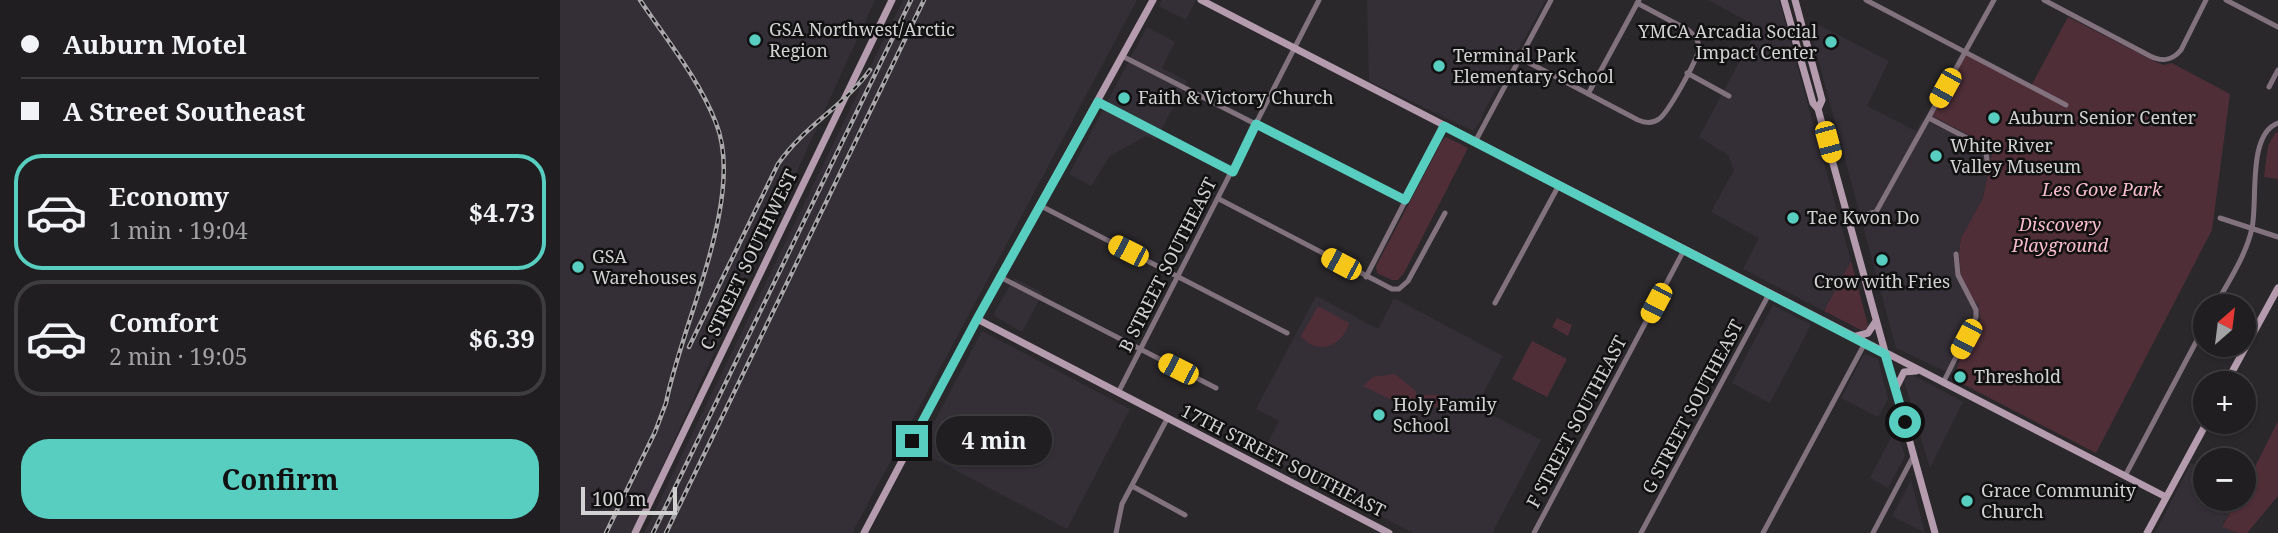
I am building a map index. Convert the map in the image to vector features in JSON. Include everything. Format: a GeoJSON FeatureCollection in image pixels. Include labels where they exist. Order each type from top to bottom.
{"type":"FeatureCollection","features":[{"type":"Feature","properties":{"kind":"main road","name":"C STREET SOUTHWEST"},"geometry":{"type":"LineString","coordinates":[[635,533],[892,0]]}},
{"type":"Feature","properties":{"kind":"main road"},"geometry":{"type":"LineString","coordinates":[[864,533],[977,319],[1153,0]]}},
{"type":"Feature","properties":{"kind":"main road"},"geometry":{"type":"LineString","coordinates":[[1201,0],[2166,497]]}},
{"type":"Feature","properties":{"kind":"main road"},"geometry":{"type":"LineString","coordinates":[[1784,0],[1813,103],[1818,109],[1935,533]]}},
{"type":"Feature","properties":{"kind":"main road"},"geometry":{"type":"LineString","coordinates":[[1795,0],[1822,100],[1818,109]]}},
{"type":"Feature","properties":{"kind":"main road"},"geometry":{"type":"LineString","coordinates":[[2233,371],[2278,288]]}},
{"type":"Feature","properties":{"kind":"main road","name":"17TH STREET SOUTHEAST"},"geometry":{"type":"LineString","coordinates":[[977,319],[1389,533]]}},
{"type":"Feature","properties":{"kind":"main road"},"geometry":{"type":"LineString","coordinates":[[1853,337],[1868,333],[1876,321]]}},
{"type":"Feature","properties":{"kind":"main road"},"geometry":{"type":"LineString","coordinates":[[1895,389],[1903,372],[1920,371]]}},
{"type":"Feature","properties":{"kind":"main road"},"geometry":{"type":"LineString","coordinates":[[2147,533],[2200,434]]}},
{"type":"Feature","properties":{"kind":"street","name":"B STREET SOUTHEAST"},"geometry":{"type":"LineString","coordinates":[[1118,394],[1319,0]]}},
{"type":"Feature","properties":{"kind":"street"},"geometry":{"type":"LineString","coordinates":[[1475,142],[1551,0]]}},
{"type":"Feature","properties":{"kind":"street"},"geometry":{"type":"LineString","coordinates":[[1867,0],[2066,105]]}},
{"type":"Feature","properties":{"kind":"street"},"geometry":{"type":"LineString","coordinates":[[1848,218],[1875,212],[1994,0]]}},
{"type":"Feature","properties":{"kind":"street"},"geometry":{"type":"LineString","coordinates":[[2044,0],[2157,59],[2170,59],[2181,50],[2206,0]]}},
{"type":"Feature","properties":{"kind":"street"},"geometry":{"type":"LineString","coordinates":[[2226,0],[2278,27]]}},
{"type":"Feature","properties":{"kind":"street"},"geometry":{"type":"LineString","coordinates":[[1521,58],[1588,94],[1639,121],[1655,121],[1665,113],[1697,55],[1697,41],[1688,30],[1638,1],[1588,94]]}},
{"type":"Feature","properties":{"kind":"street"},"geometry":{"type":"LineString","coordinates":[[1122,56],[1405,200]]}},
{"type":"Feature","properties":{"kind":"street"},"geometry":{"type":"LineString","coordinates":[[2269,87],[2278,70]]}},
{"type":"Feature","properties":{"kind":"street"},"geometry":{"type":"LineString","coordinates":[[1687,73],[1729,96]]}},
{"type":"Feature","properties":{"kind":"street"},"geometry":{"type":"LineString","coordinates":[[1098,102],[1233,172]]}},
{"type":"Feature","properties":{"kind":"street"},"geometry":{"type":"LineString","coordinates":[[1929,118],[1981,145],[1987,160]]}},
{"type":"Feature","properties":{"kind":"street"},"geometry":{"type":"LineString","coordinates":[[2221,294],[2243,253],[2252,228],[2257,156],[2264,135],[2275,124]]}},
{"type":"Feature","properties":{"kind":"street"},"geometry":{"type":"LineString","coordinates":[[1366,277],[1444,126]]}},
{"type":"Feature","properties":{"kind":"street"},"geometry":{"type":"LineString","coordinates":[[1495,303],[1559,185]]}},
{"type":"Feature","properties":{"kind":"street"},"geometry":{"type":"LineString","coordinates":[[1219,199],[1382,286],[1396,289],[1405,284],[1445,213]]}},
{"type":"Feature","properties":{"kind":"street"},"geometry":{"type":"LineString","coordinates":[[1041,206],[1287,333]]}},
{"type":"Feature","properties":{"kind":"street"},"geometry":{"type":"LineString","coordinates":[[2220,218],[2278,237]]}},
{"type":"Feature","properties":{"kind":"street","name":"F STREET SOUTHEAST"},"geometry":{"type":"LineString","coordinates":[[1534,533],[1684,250]]}},
{"type":"Feature","properties":{"kind":"street"},"geometry":{"type":"LineString","coordinates":[[1943,383],[1976,319],[1976,310],[1958,275],[1956,254]]}},
{"type":"Feature","properties":{"kind":"street"},"geometry":{"type":"LineString","coordinates":[[1000,277],[1216,388]]}},
{"type":"Feature","properties":{"kind":"street","name":"G STREET SOUTHEAST"},"geometry":{"type":"LineString","coordinates":[[1641,533],[1769,294]]}},
{"type":"Feature","properties":{"kind":"street"},"geometry":{"type":"LineString","coordinates":[[1763,533],[1864,343]]}},
{"type":"Feature","properties":{"kind":"street"},"geometry":{"type":"LineString","coordinates":[[2125,476],[2193,348]]}},
{"type":"Feature","properties":{"kind":"street"},"geometry":{"type":"LineString","coordinates":[[1116,533],[1119,513],[1167,419]]}},
{"type":"Feature","properties":{"kind":"street"},"geometry":{"type":"LineString","coordinates":[[1873,533],[1914,455]]}},
{"type":"Feature","properties":{"kind":"street"},"geometry":{"type":"LineString","coordinates":[[1132,485],[1185,515]]}},
{"type":"Feature","properties":{"kind":"shaded area"},"geometry":{"type":"Polygon","coordinates":[[[560,0],[875,0],[632,533],[560,533],[560,0]]]}},
{"type":"Feature","properties":{"kind":"shaded area"},"geometry":{"type":"Polygon","coordinates":[[[903,0],[1137,0],[852,533],[644,533],[903,0]]]}},
{"type":"Feature","properties":{"kind":"shaded area"},"geometry":{"type":"Polygon","coordinates":[[[1162,0],[1196,0],[1186,20],[1159,6],[1162,0]]]}},
{"type":"Feature","properties":{"kind":"shaded area","name":"Terminal Park Elementary School"},"geometry":{"type":"Polygon","coordinates":[[[1367,0],[1546,0],[1473,131],[1369,81],[1367,0]]]}},
{"type":"Feature","properties":{"kind":"shaded area"},"geometry":{"type":"Polygon","coordinates":[[[1708,0],[1779,0],[1851,261],[1824,311],[1743,269],[1759,238],[1711,212],[1734,170],[1728,155],[1699,137],[1758,27],[1708,0]]]}},
{"type":"Feature","properties":{"kind":"shaded area"},"geometry":{"type":"Polygon","coordinates":[[[1808,22],[1813,22],[1889,61],[1867,106],[1916,131],[1922,120],[1927,122],[1931,115],[1991,147],[1983,198],[1961,238],[1959,253],[1980,310],[1981,320],[1964,347],[1953,375],[1896,348],[1808,22]]]}},
{"type":"Feature","properties":{"kind":"shaded area"},"geometry":{"type":"Polygon","coordinates":[[[1147,27],[1175,42],[1162,68],[1187,81],[1156,140],[1146,136],[1110,156],[1091,186],[1069,174],[1147,27]]]}},
{"type":"Feature","properties":{"kind":"shaded area"},"geometry":{"type":"Polygon","coordinates":[[[1014,278],[1043,293],[1022,332],[993,315],[1014,278]]]}},
{"type":"Feature","properties":{"kind":"shaded area","name":"Holy Family School"},"geometry":{"type":"Polygon","coordinates":[[[1316,296],[1378,329],[1394,298],[1503,356],[1476,407],[1541,440],[1492,533],[1413,533],[1262,454],[1279,421],[1256,409],[1316,296]]]}},
{"type":"Feature","properties":{"kind":"shaded area"},"geometry":{"type":"Polygon","coordinates":[[[1773,305],[1811,325],[1770,403],[1732,383],[1773,305]]]}},
{"type":"Feature","properties":{"kind":"shaded area"},"geometry":{"type":"Polygon","coordinates":[[[982,331],[1130,409],[1067,529],[919,451],[982,331]]]}},
{"type":"Feature","properties":{"kind":"shaded area"},"geometry":{"type":"Polygon","coordinates":[[[1864,354],[1878,359],[1888,399],[1878,417],[1841,398],[1864,354]]]}},
{"type":"Feature","properties":{"kind":"shaded area"},"geometry":{"type":"Polygon","coordinates":[[[1911,374],[1963,402],[1930,468],[1904,381],[1911,374]]]}},
{"type":"Feature","properties":{"kind":"shaded area"},"geometry":{"type":"Polygon","coordinates":[[[1896,428],[1905,456],[1888,488],[1870,478],[1896,428]]]}},
{"type":"Feature","properties":{"kind":"shaded area"},"geometry":{"type":"Polygon","coordinates":[[[2191,463],[2193,511],[2231,511],[2222,526],[2238,533],[2155,533],[2191,463]]]}},
{"type":"Feature","properties":{"kind":"shaded area"},"geometry":{"type":"Polygon","coordinates":[[[1911,480],[1925,533],[1892,516],[1911,480]]]}},
{"type":"Feature","properties":{"kind":"green space","name":"Les Gove Park"},"geometry":{"type":"Polygon","coordinates":[[[2068,17],[2156,62],[2164,65],[2172,63],[2230,94],[2212,230],[2096,453],[1953,379],[1964,347],[1981,320],[1978,304],[1972,299],[1961,275],[1959,253],[1961,238],[1983,198],[1992,153],[1991,147],[1931,115],[1966,51],[2031,86],[2068,17]]]}},
{"type":"Feature","properties":{"kind":"green space"},"geometry":{"type":"Polygon","coordinates":[[[2278,132],[2278,179],[2264,177],[2268,146],[2278,132]]]}},
{"type":"Feature","properties":{"kind":"green space"},"geometry":{"type":"Polygon","coordinates":[[[1446,137],[1468,148],[1404,273],[1398,280],[1392,280],[1377,273],[1376,266],[1446,137]]]}},
{"type":"Feature","properties":{"kind":"green space"},"geometry":{"type":"Polygon","coordinates":[[[1851,261],[1868,325],[1866,330],[1824,311],[1851,261]]]}},
{"type":"Feature","properties":{"kind":"green space"},"geometry":{"type":"Polygon","coordinates":[[[1320,307],[1349,323],[1342,337],[1329,346],[1322,347],[1307,342],[1301,336],[1320,307]]]}},
{"type":"Feature","properties":{"kind":"green space"},"geometry":{"type":"Polygon","coordinates":[[[1557,318],[1572,325],[1568,336],[1552,327],[1557,318]]]}},
{"type":"Feature","properties":{"kind":"green space"},"geometry":{"type":"Polygon","coordinates":[[[1532,341],[1567,359],[1547,397],[1512,379],[1532,341]]]}},
{"type":"Feature","properties":{"kind":"green space"},"geometry":{"type":"Polygon","coordinates":[[[1395,374],[1416,391],[1418,405],[1414,411],[1363,386],[1373,377],[1395,374]]]}},
{"type":"Feature","properties":{"kind":"green space"},"geometry":{"type":"Polygon","coordinates":[[[1420,395],[1440,395],[1440,407],[1420,407],[1420,395]]]}},
{"type":"Feature","properties":{"kind":"green space"},"geometry":{"type":"Polygon","coordinates":[[[2278,421],[2278,496],[2247,533],[2238,533],[2222,527],[2231,511],[2256,511],[2256,465],[2278,421]]]}},
{"type":"Feature","properties":{"kind":"railway"},"geometry":{"type":"LineString","coordinates":[[606,533],[655,432],[666,403],[708,262],[723,187],[723,153],[709,107],[691,75],[640,0]]}},
{"type":"Feature","properties":{"kind":"railway"},"geometry":{"type":"LineString","coordinates":[[653,533],[911,0]]}},
{"type":"Feature","properties":{"kind":"railway"},"geometry":{"type":"LineString","coordinates":[[666,533],[924,0]]}},
{"type":"Feature","properties":{"kind":"railway"},"geometry":{"type":"LineString","coordinates":[[689,347],[778,164],[800,138],[848,95],[870,70]]}},
{"type":"Feature","properties":{"kind":"place","name":"GSA Northwest/Arctic Region"},"geometry":{"type":"Point","coordinates":[755,40]}},
{"type":"Feature","properties":{"kind":"place","name":"YMCA Arcadia Social Impact Center"},"geometry":{"type":"Point","coordinates":[1831,42]}},
{"type":"Feature","properties":{"kind":"place","name":"Terminal Park Elementary School"},"geometry":{"type":"Point","coordinates":[1439,66]}},
{"type":"Feature","properties":{"kind":"place","name":"Faith & Victory Church"},"geometry":{"type":"Point","coordinates":[1124,98]}},
{"type":"Feature","properties":{"kind":"place","name":"Auburn Senior Center"},"geometry":{"type":"Point","coordinates":[1994,118]}},
{"type":"Feature","properties":{"kind":"place","name":"White River Valley Museum"},"geometry":{"type":"Point","coordinates":[1936,156]}},
{"type":"Feature","properties":{"kind":"place","name":"Tae Kwon Do"},"geometry":{"type":"Point","coordinates":[1793,218]}},
{"type":"Feature","properties":{"kind":"place","name":"Crow with Fries"},"geometry":{"type":"Point","coordinates":[1882,260]}},
{"type":"Feature","properties":{"kind":"place","name":"GSA Warehouses"},"geometry":{"type":"Point","coordinates":[578,267]}},
{"type":"Feature","properties":{"kind":"place","name":"Threshold"},"geometry":{"type":"Point","coordinates":[1960,377]}},
{"type":"Feature","properties":{"kind":"place","name":"Holy Family School"},"geometry":{"type":"Point","coordinates":[1379,415]}},
{"type":"Feature","properties":{"kind":"place","name":"Grace Community Church"},"geometry":{"type":"Point","coordinates":[1967,501]}},
{"type":"Feature","properties":{"kind":"route"},"geometry":{"type":"LineString","coordinates":[[912,441],[1098,102],[1233,172],[1256,124],[1405,200],[1444,126],[1885,354],[1905,422]]}},
{"type":"Feature","properties":{"kind":"park label","name":"Discovery Playground"},"geometry":{"type":"Point","coordinates":[2060,235]}}]}
